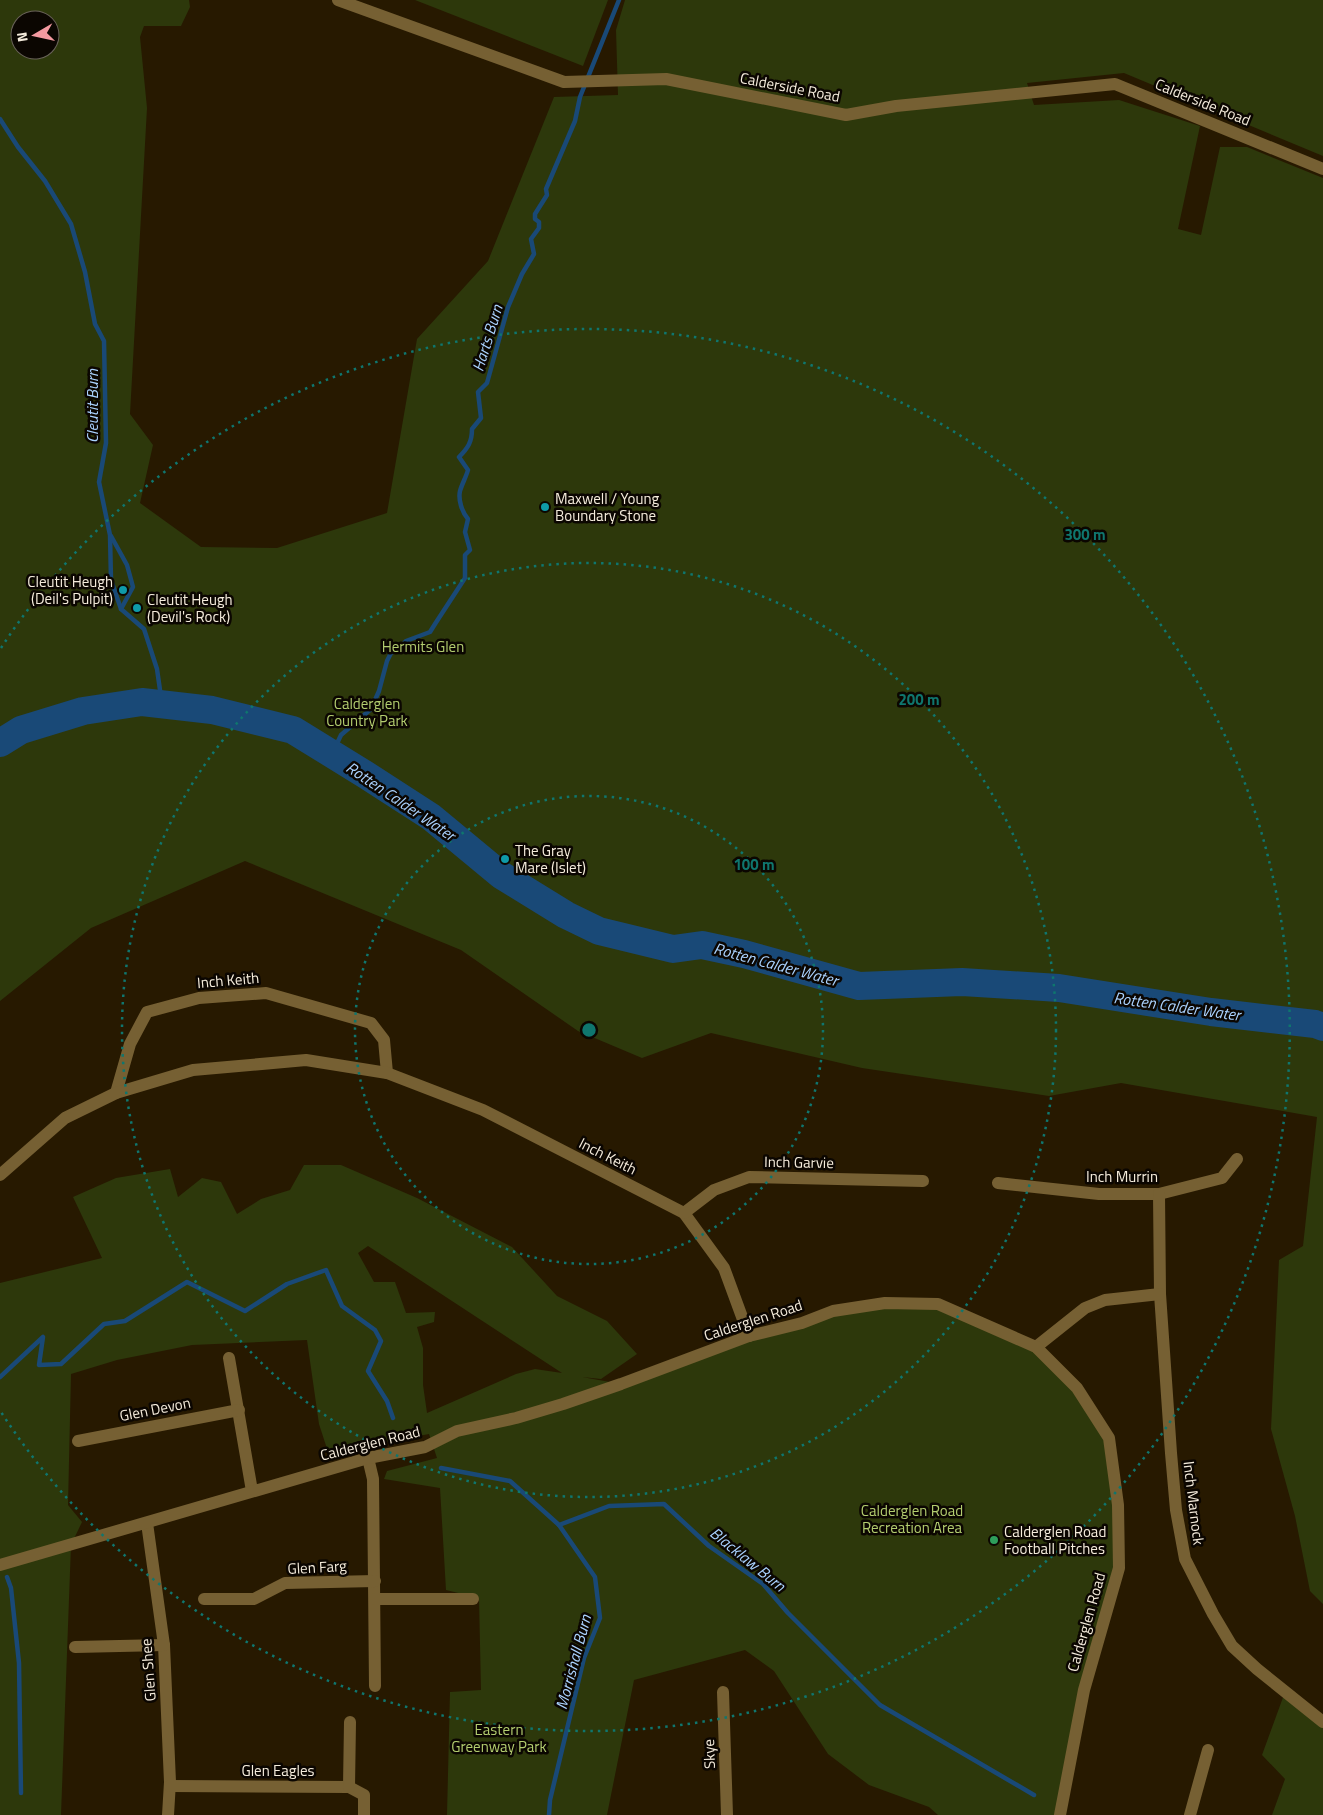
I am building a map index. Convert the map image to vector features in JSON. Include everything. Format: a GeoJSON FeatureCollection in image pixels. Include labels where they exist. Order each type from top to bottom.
{"type":"FeatureCollection","features":[{"type":"Feature","properties":{"kind":"street","name":"Calderside Road"},"geometry":{"type":"LineString","coordinates":[[338,0],[564,82],[666,79],[846,115],[896,106],[1115,84],[1323,168]]}},
{"type":"Feature","properties":{"kind":"street","name":"Inch Keith"},"geometry":{"type":"LineString","coordinates":[[116,1093],[130,1044],[147,1012],[199,998],[266,993],[372,1023],[384,1040],[387,1073]]}},
{"type":"Feature","properties":{"kind":"street","name":"Inch Keith"},"geometry":{"type":"LineString","coordinates":[[0,1175],[65,1118],[116,1093],[193,1070],[306,1060],[387,1073],[483,1110],[684,1213],[724,1268],[749,1336]]}},
{"type":"Feature","properties":{"kind":"street","name":"Inch Murrin"},"geometry":{"type":"LineString","coordinates":[[998,1183],[1099,1194],[1159,1194],[1222,1178],[1237,1159]]}},
{"type":"Feature","properties":{"kind":"street","name":"Inch Garvie"},"geometry":{"type":"LineString","coordinates":[[684,1213],[714,1190],[749,1177],[923,1181]]}},
{"type":"Feature","properties":{"kind":"street","name":"Inch Marnock"},"geometry":{"type":"LineString","coordinates":[[1159,1194],[1160,1294],[1176,1510],[1185,1559],[1213,1614],[1232,1646],[1257,1669],[1323,1722]]}},
{"type":"Feature","properties":{"kind":"street"},"geometry":{"type":"LineString","coordinates":[[1036,1347],[1085,1308],[1106,1300],[1160,1294]]}},
{"type":"Feature","properties":{"kind":"street","name":"Calderglen Road"},"geometry":{"type":"LineString","coordinates":[[0,1565],[147,1523],[252,1490],[368,1458],[426,1447],[457,1431],[516,1418],[563,1404],[749,1336],[802,1323],[833,1311],[885,1303],[938,1304],[1036,1347],[1077,1388],[1109,1438],[1118,1504],[1119,1568],[1084,1690],[1060,1815]]}},
{"type":"Feature","properties":{"kind":"street"},"geometry":{"type":"LineString","coordinates":[[229,1358],[252,1490]]}},
{"type":"Feature","properties":{"kind":"street","name":"Glen Devon"},"geometry":{"type":"LineString","coordinates":[[78,1441],[239,1410]]}},
{"type":"Feature","properties":{"kind":"street"},"geometry":{"type":"LineString","coordinates":[[368,1458],[373,1479],[375,1686]]}},
{"type":"Feature","properties":{"kind":"street","name":"Glen Shee"},"geometry":{"type":"LineString","coordinates":[[147,1523],[164,1644],[170,1786],[168,1815]]}},
{"type":"Feature","properties":{"kind":"street","name":"Glen Farg"},"geometry":{"type":"LineString","coordinates":[[204,1599],[254,1599],[285,1583],[375,1581]]}},
{"type":"Feature","properties":{"kind":"street"},"geometry":{"type":"LineString","coordinates":[[375,1599],[473,1599]]}},
{"type":"Feature","properties":{"kind":"street"},"geometry":{"type":"LineString","coordinates":[[75,1647],[164,1644]]}},
{"type":"Feature","properties":{"kind":"street","name":"Skye"},"geometry":{"type":"LineString","coordinates":[[723,1692],[727,1815]]}},
{"type":"Feature","properties":{"kind":"street"},"geometry":{"type":"LineString","coordinates":[[350,1722],[349,1787],[364,1795],[364,1815]]}},
{"type":"Feature","properties":{"kind":"street"},"geometry":{"type":"LineString","coordinates":[[1190,1815],[1208,1750]]}},
{"type":"Feature","properties":{"kind":"street","name":"Glen Eagles"},"geometry":{"type":"LineString","coordinates":[[170,1786],[349,1787]]}},
{"type":"Feature","properties":{"kind":"green space"},"geometry":{"type":"Polygon","coordinates":[[[0,0],[189,0],[190,7],[181,26],[144,26],[140,37],[147,108],[130,414],[153,445],[140,503],[201,547],[277,548],[387,513],[417,339],[488,261],[554,97],[618,95],[616,30],[625,0],[1323,0],[1323,156],[1124,73],[1027,83],[1034,105],[1119,100],[1200,126],[1178,229],[1201,235],[1220,147],[1247,147],[1323,178],[1323,1604],[1310,1591],[1295,1516],[1271,1429],[1279,1260],[1303,1246],[1317,1117],[1121,1083],[1049,1096],[862,1068],[711,1033],[642,1058],[578,1031],[461,950],[245,861],[91,928],[0,1001],[0,0]]]}},
{"type":"Feature","properties":{"kind":"green space"},"geometry":{"type":"Polygon","coordinates":[[[415,0],[608,0],[583,66],[415,0]]]}},
{"type":"Feature","properties":{"kind":"green space"},"geometry":{"type":"Polygon","coordinates":[[[304,1165],[341,1165],[417,1198],[512,1247],[557,1296],[607,1321],[637,1354],[601,1379],[582,1377],[621,1384],[833,1311],[938,1304],[1036,1347],[1077,1388],[1109,1438],[1119,1568],[1060,1815],[938,1815],[929,1807],[869,1785],[828,1754],[774,1671],[745,1650],[634,1680],[607,1815],[447,1815],[450,1692],[481,1690],[479,1598],[446,1590],[440,1488],[384,1479],[387,1471],[437,1458],[429,1434],[370,1445],[330,1458],[319,1424],[307,1340],[192,1345],[117,1360],[71,1374],[68,1505],[82,1522],[71,1545],[61,1815],[0,1815],[0,1283],[102,1258],[73,1197],[116,1178],[170,1169],[178,1197],[202,1178],[221,1182],[237,1214],[261,1199],[290,1190],[304,1165]],[[368,1246],[358,1253],[374,1282],[395,1282],[406,1313],[435,1312],[434,1322],[417,1327],[423,1348],[423,1385],[427,1413],[516,1374],[535,1369],[562,1373],[368,1246]]]}},
{"type":"Feature","properties":{"kind":"green space"},"geometry":{"type":"Polygon","coordinates":[[[1285,1692],[1323,1722],[1323,1815],[1272,1815],[1285,1779],[1262,1755],[1285,1692]]]}},
{"type":"Feature","properties":{"kind":"waterway","name":"Harts Burn"},"geometry":{"type":"LineString","coordinates":[[332,754],[341,735],[371,709],[391,653],[400,648],[406,641],[430,632],[465,578],[465,555],[470,550],[465,532],[468,519],[461,506],[460,494],[468,470],[459,457],[469,444],[472,429],[481,418],[478,392],[487,383],[508,307],[522,274],[534,254],[531,239],[539,228],[539,222],[535,219],[535,214],[547,195],[546,189],[575,121],[580,97],[619,0]]}},
{"type":"Feature","properties":{"kind":"waterway","name":"Cleutit Burn"},"geometry":{"type":"LineString","coordinates":[[0,119],[18,147],[45,181],[71,224],[85,272],[95,324],[104,341],[106,443],[99,482],[110,535],[111,580],[121,609],[144,629],[157,669],[162,704]]}},
{"type":"Feature","properties":{"kind":"waterway"},"geometry":{"type":"LineString","coordinates":[[111,536],[127,565],[133,587],[121,609]]}},
{"type":"Feature","properties":{"kind":"waterway","name":"Rotten Calder Water"},"geometry":{"type":"LineString","coordinates":[[0,743],[21,730],[83,711],[142,702],[212,710],[293,730],[431,817],[501,875],[566,915],[599,931],[673,949],[702,945],[744,954],[859,986],[962,982],[1059,988],[1211,1012],[1315,1024],[1323,1027]]}},
{"type":"Feature","properties":{"kind":"waterway","name":"Blacklaw Burn"},"geometry":{"type":"LineString","coordinates":[[0,1377],[43,1337],[39,1365],[61,1364],[104,1324],[125,1321],[187,1282],[245,1311],[287,1284],[326,1270],[342,1306],[375,1330],[381,1341],[368,1371],[387,1401],[393,1418]]}},
{"type":"Feature","properties":{"kind":"waterway","name":"Blacklaw Burn"},"geometry":{"type":"LineString","coordinates":[[441,1468],[510,1481],[559,1525],[609,1506],[664,1504],[709,1546],[763,1584],[788,1613],[880,1705],[1034,1795]]}},
{"type":"Feature","properties":{"kind":"waterway","name":"Morrishall Burn"},"geometry":{"type":"LineString","coordinates":[[549,1815],[550,1800],[584,1658],[600,1618],[595,1577],[559,1525]]}},
{"type":"Feature","properties":{"kind":"waterway"},"geometry":{"type":"LineString","coordinates":[[7,1577],[11,1588],[19,1663],[21,1793]]}},
{"type":"Feature","properties":{"kind":"place","name":"Maxwell / Young Boundary Stone"},"geometry":{"type":"Point","coordinates":[545,507]}},
{"type":"Feature","properties":{"kind":"place","name":"Cleutit Heugh (Deil's Pulpit)"},"geometry":{"type":"Point","coordinates":[123,590]}},
{"type":"Feature","properties":{"kind":"place","name":"Cleutit Heugh (Devil's Rock)"},"geometry":{"type":"Point","coordinates":[137,608]}},
{"type":"Feature","properties":{"kind":"place","name":"The Gray Mare (Islet)"},"geometry":{"type":"Point","coordinates":[505,859]}},
{"type":"Feature","properties":{"kind":"place","name":"Calderglen Road Football Pitches"},"geometry":{"type":"Point","coordinates":[994,1540]}},
{"type":"Feature","properties":{"kind":"park label","name":"Hermits Glen"},"geometry":{"type":"Point","coordinates":[423,646]}},
{"type":"Feature","properties":{"kind":"park label","name":"Calderglen Country Park"},"geometry":{"type":"Point","coordinates":[367,712]}},
{"type":"Feature","properties":{"kind":"park label","name":"Calderglen Road Recreation Area"},"geometry":{"type":"Point","coordinates":[912,1518]}},
{"type":"Feature","properties":{"kind":"park label","name":"Eastern Greenway Park"},"geometry":{"type":"Point","coordinates":[499,1738]}}]}
